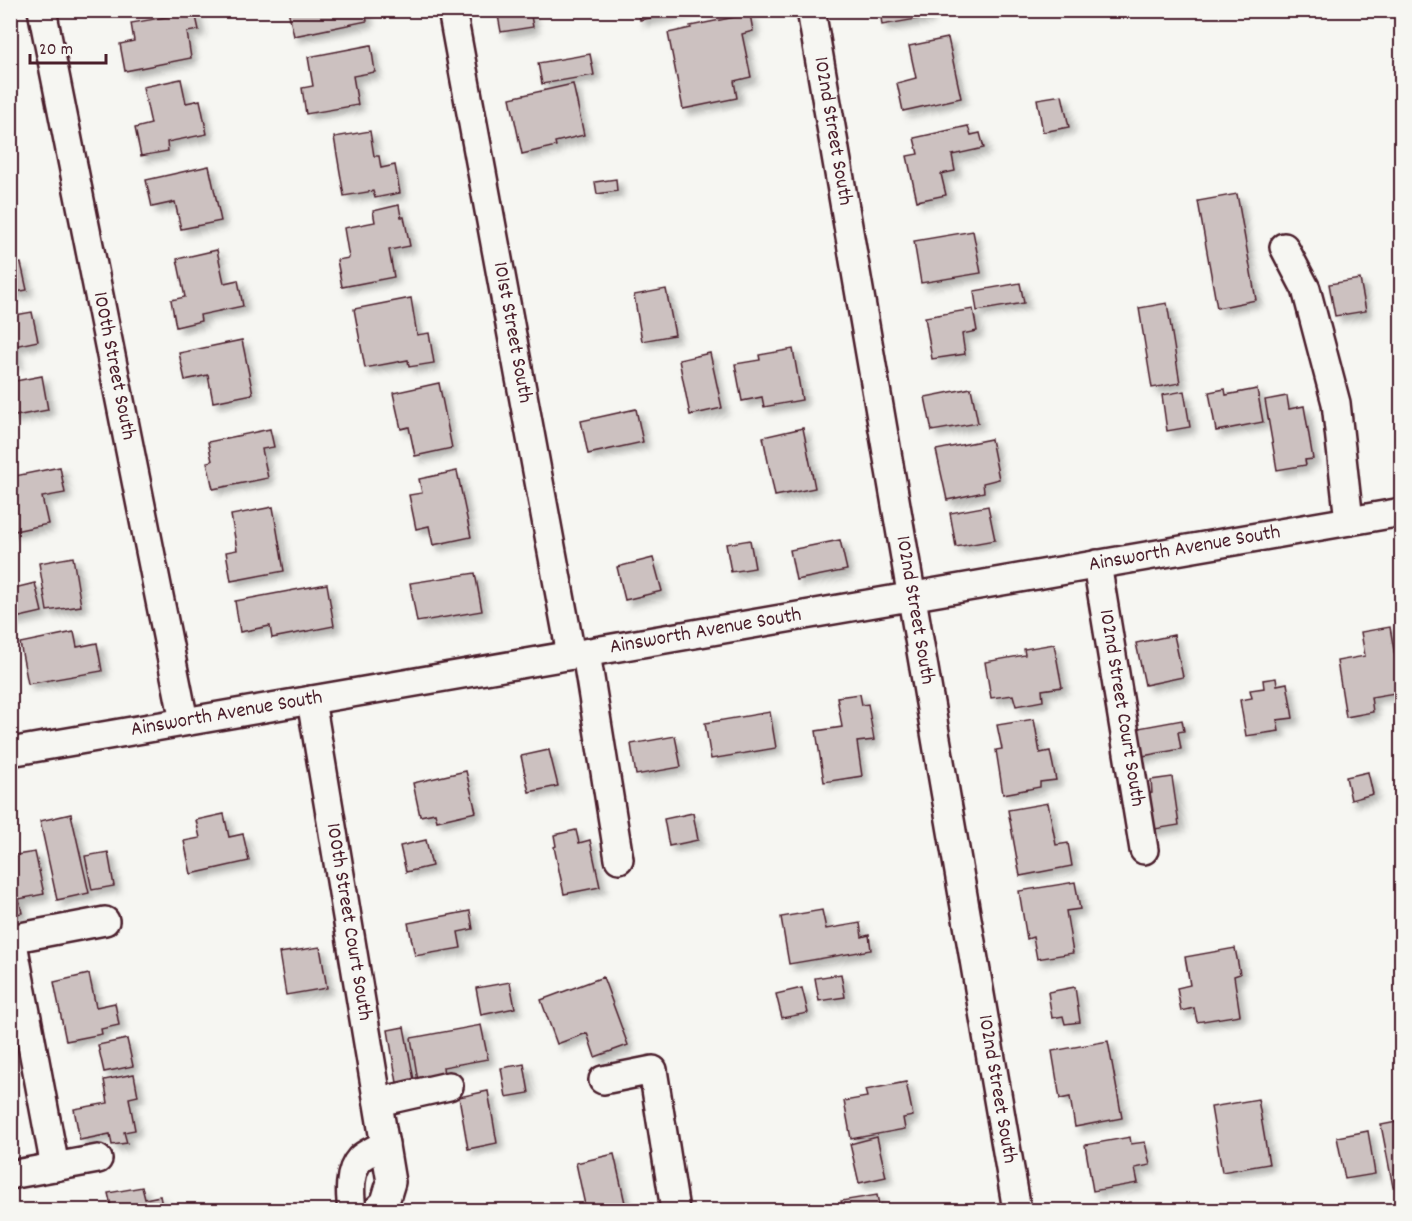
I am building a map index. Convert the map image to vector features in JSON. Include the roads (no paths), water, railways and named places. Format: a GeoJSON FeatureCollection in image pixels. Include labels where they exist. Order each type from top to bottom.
{"type":"FeatureCollection","features":[{"type":"Feature","properties":{"kind":"street","name":"100th Street South"},"geometry":{"type":"LineString","coordinates":[[42,10],[183,721]]}},
{"type":"Feature","properties":{"kind":"street","name":"101st Street South"},"geometry":{"type":"LineString","coordinates":[[452,10],[619,859]]}},
{"type":"Feature","properties":{"kind":"street","name":"102nd Street South"},"geometry":{"type":"LineString","coordinates":[[811,10],[1017,1210]]}},
{"type":"Feature","properties":{"kind":"street"},"geometry":{"type":"LineString","coordinates":[[1284,246],[1306,290],[1336,403],[1349,521]]}},
{"type":"Feature","properties":{"kind":"street","name":"Ainsworth Avenue South"},"geometry":{"type":"LineString","coordinates":[[10,752],[1401,512]]}},
{"type":"Feature","properties":{"kind":"street","name":"102nd Street Court South"},"geometry":{"type":"LineString","coordinates":[[1097,564],[1144,850]]}},
{"type":"Feature","properties":{"kind":"street","name":"100th Street Court South"},"geometry":{"type":"LineString","coordinates":[[311,700],[391,1182],[385,1202],[377,1210]]}},
{"type":"Feature","properties":{"kind":"street"},"geometry":{"type":"LineString","coordinates":[[55,1167],[11,938],[105,921]]}},
{"type":"Feature","properties":{"kind":"street"},"geometry":{"type":"LineString","coordinates":[[603,1080],[653,1070],[675,1210]]}},
{"type":"Feature","properties":{"kind":"street"},"geometry":{"type":"LineString","coordinates":[[378,1102],[449,1086]]}},
{"type":"Feature","properties":{"kind":"street"},"geometry":{"type":"LineString","coordinates":[[352,1210],[349,1194],[353,1172],[360,1159],[385,1144]]}},
{"type":"Feature","properties":{"kind":"street"},"geometry":{"type":"LineString","coordinates":[[10,1175],[98,1159]]}}]}
